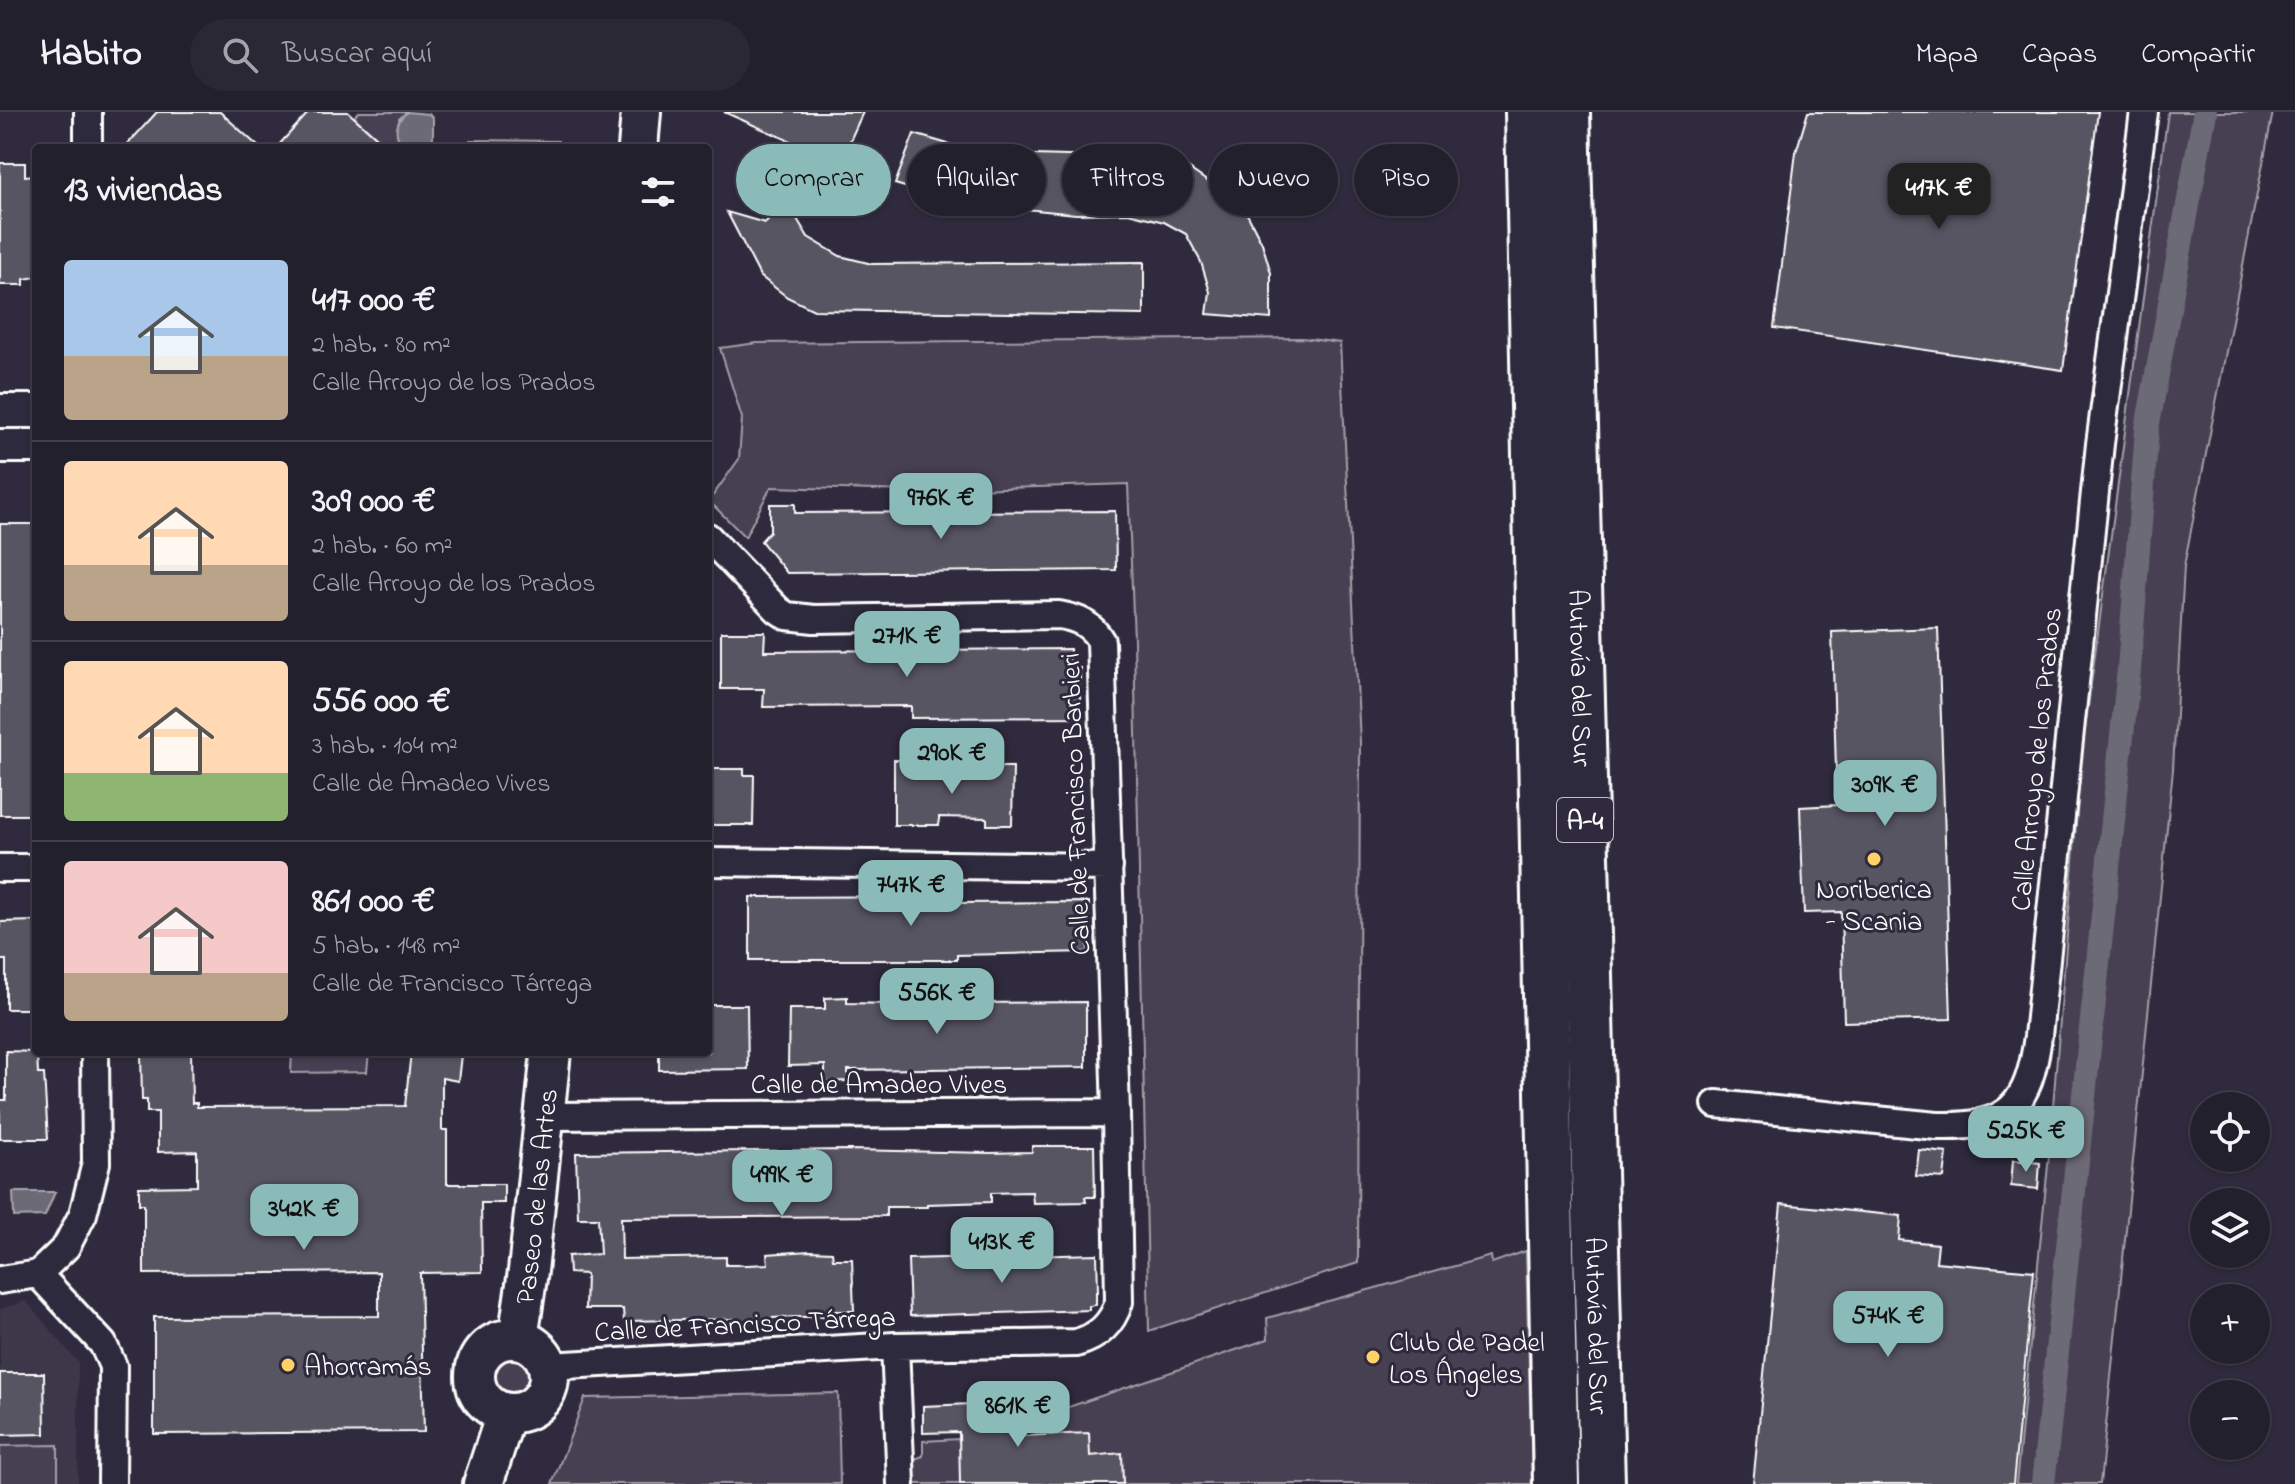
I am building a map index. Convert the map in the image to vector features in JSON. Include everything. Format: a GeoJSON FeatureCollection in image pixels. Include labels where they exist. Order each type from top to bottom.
{"type":"FeatureCollection","features":[{"type":"Feature","properties":{"kind":"highway","name":"Autovía del Sur"},"geometry":{"type":"LineString","coordinates":[[1528,112],[1556,1484]]}},
{"type":"Feature","properties":{"kind":"highway","name":"Autovía del Sur"},"geometry":{"type":"LineString","coordinates":[[1567,112],[1602,1484]]}},
{"type":"Feature","properties":{"kind":"main road"},"geometry":{"type":"LineString","coordinates":[[638,144],[641,112]]}},
{"type":"Feature","properties":{"kind":"main road","name":"Paseo de las Artes"},"geometry":{"type":"LineString","coordinates":[[518,1339],[551,1056]]}},
{"type":"Feature","properties":{"kind":"main road"},"geometry":{"type":"LineString","coordinates":[[518,1339],[538,1349],[549,1366],[549,1385],[541,1401],[527,1411],[506,1414],[490,1407],[477,1392],[474,1372],[480,1356],[497,1341],[518,1339]]}},
{"type":"Feature","properties":{"kind":"main road"},"geometry":{"type":"LineString","coordinates":[[483,1484],[506,1414]]}},
{"type":"Feature","properties":{"kind":"street"},"geometry":{"type":"LineString","coordinates":[[88,112],[88,144]]}},
{"type":"Feature","properties":{"kind":"street","name":"Calle Arroyo de los Prados"},"geometry":{"type":"LineString","coordinates":[[1716,1104],[1969,1127],[2013,1108],[2026,1090],[2034,1067],[2038,1036],[2100,444],[2144,112]]}},
{"type":"Feature","properties":{"kind":"street"},"geometry":{"type":"LineString","coordinates":[[0,411],[32,411]]}},
{"type":"Feature","properties":{"kind":"street"},"geometry":{"type":"LineString","coordinates":[[0,446],[32,446]]}},
{"type":"Feature","properties":{"kind":"street","name":"Calle de Francisco Barbieri"},"geometry":{"type":"LineString","coordinates":[[712,541],[787,616],[814,619],[1059,615],[1071,617],[1094,629],[1104,655],[1116,1113]]}},
{"type":"Feature","properties":{"kind":"street"},"geometry":{"type":"LineString","coordinates":[[712,862],[1109,867]]}},
{"type":"Feature","properties":{"kind":"street"},"geometry":{"type":"LineString","coordinates":[[0,868],[32,868]]}},
{"type":"Feature","properties":{"kind":"street"},"geometry":{"type":"LineString","coordinates":[[0,1280],[38,1274],[66,1247],[83,1214],[96,1163],[95,1056]]}},
{"type":"Feature","properties":{"kind":"street","name":"Calle de Amadeo Vives"},"geometry":{"type":"LineString","coordinates":[[546,1116],[1116,1113]]}},
{"type":"Feature","properties":{"kind":"street","name":"Calle de Francisco Tárrega"},"geometry":{"type":"LineString","coordinates":[[549,1366],[895,1346],[1076,1343],[1088,1340],[1107,1326],[1115,1316],[1119,1302],[1116,1113]]}},
{"type":"Feature","properties":{"kind":"street"},"geometry":{"type":"LineString","coordinates":[[38,1274],[103,1344],[113,1366],[112,1484]]}},
{"type":"Feature","properties":{"kind":"street"},"geometry":{"type":"LineString","coordinates":[[895,1346],[901,1484]]}},
{"type":"Feature","properties":{"kind":"shaded area"},"geometry":{"type":"Polygon","coordinates":[[[359,112],[407,112],[399,119],[404,144],[384,144],[354,117],[359,112]]]}},
{"type":"Feature","properties":{"kind":"shaded area"},"geometry":{"type":"Polygon","coordinates":[[[407,112],[429,114],[433,119],[433,144],[404,144],[397,134],[400,120],[407,112]]]}},
{"type":"Feature","properties":{"kind":"shaded area"},"geometry":{"type":"Polygon","coordinates":[[[2168,112],[2273,112],[2184,566],[2173,769],[2100,1484],[2016,1484],[2049,1155],[2082,751],[2168,112]]]}},
{"type":"Feature","properties":{"kind":"shaded area"},"geometry":{"type":"Polygon","coordinates":[[[470,140],[558,141],[558,144],[470,144],[470,140]]]}},
{"type":"Feature","properties":{"kind":"shaded area"},"geometry":{"type":"Polygon","coordinates":[[[1302,338],[1340,343],[1360,742],[1358,1263],[1149,1331],[1128,484],[910,491],[771,487],[745,537],[712,504],[712,497],[739,459],[742,418],[720,348],[757,343],[1302,338]]]}},
{"type":"Feature","properties":{"kind":"shaded area"},"geometry":{"type":"Polygon","coordinates":[[[292,1056],[369,1056],[367,1072],[291,1073],[292,1056]]]}},
{"type":"Feature","properties":{"kind":"shaded area"},"geometry":{"type":"Polygon","coordinates":[[[13,1192],[55,1192],[45,1216],[14,1217],[13,1192]]]}},
{"type":"Feature","properties":{"kind":"shaded area","name":"Club de Padel Los Ángeles"},"geometry":{"type":"Polygon","coordinates":[[[1526,1251],[1532,1484],[907,1484],[906,1462],[923,1456],[923,1441],[959,1439],[960,1444],[1268,1339],[1267,1318],[1491,1256],[1492,1263],[1526,1251]]]}},
{"type":"Feature","properties":{"kind":"shaded area"},"geometry":{"type":"Polygon","coordinates":[[[26,1301],[78,1362],[78,1484],[0,1484],[0,1309],[26,1301]]]}},
{"type":"Feature","properties":{"kind":"shaded area"},"geometry":{"type":"Polygon","coordinates":[[[513,1355],[529,1361],[535,1377],[529,1393],[513,1399],[497,1393],[491,1377],[497,1361],[513,1355]]]}},
{"type":"Feature","properties":{"kind":"shaded area"},"geometry":{"type":"Polygon","coordinates":[[[838,1393],[840,1484],[552,1484],[585,1398],[838,1393]]]}},
{"type":"Feature","properties":{"kind":"shaded area"},"geometry":{"type":"Polygon","coordinates":[[[58,1445],[58,1484],[0,1484],[0,1446],[58,1445]]]}},
{"type":"Feature","properties":{"kind":"building"},"geometry":{"type":"Polygon","coordinates":[[[157,112],[220,112],[256,144],[128,144],[157,112]]]}},
{"type":"Feature","properties":{"kind":"building"},"geometry":{"type":"Polygon","coordinates":[[[309,112],[348,112],[384,144],[280,144],[309,112]]]}},
{"type":"Feature","properties":{"kind":"building"},"geometry":{"type":"Polygon","coordinates":[[[724,112],[863,112],[849,144],[797,144],[724,112]]]}},
{"type":"Feature","properties":{"kind":"building"},"geometry":{"type":"Polygon","coordinates":[[[1808,112],[2098,112],[2063,370],[1774,328],[1796,152],[1808,112]]]}},
{"type":"Feature","properties":{"kind":"building"},"geometry":{"type":"Polygon","coordinates":[[[914,134],[948,144],[910,144],[914,134]]]}},
{"type":"Feature","properties":{"kind":"building"},"geometry":{"type":"Polygon","coordinates":[[[907,152],[907,188],[895,184],[907,152]]]}},
{"type":"Feature","properties":{"kind":"building"},"geometry":{"type":"Polygon","coordinates":[[[1046,155],[1062,156],[1062,213],[1046,211],[1046,155]]]}},
{"type":"Feature","properties":{"kind":"building"},"geometry":{"type":"Polygon","coordinates":[[[0,163],[25,163],[25,176],[32,175],[32,278],[24,279],[24,285],[0,285],[0,163]]]}},
{"type":"Feature","properties":{"kind":"building"},"geometry":{"type":"Polygon","coordinates":[[[1193,172],[1209,183],[1209,216],[1248,216],[1262,243],[1271,273],[1271,319],[1207,314],[1210,292],[1201,262],[1186,234],[1164,222],[1140,216],[1193,216],[1193,172]]]}},
{"type":"Feature","properties":{"kind":"building"},"geometry":{"type":"Polygon","coordinates":[[[727,212],[765,223],[771,216],[795,216],[808,237],[840,256],[872,264],[1144,262],[1144,315],[814,310],[787,297],[760,276],[727,212]]]}},
{"type":"Feature","properties":{"kind":"building"},"geometry":{"type":"Polygon","coordinates":[[[770,504],[795,504],[795,513],[1115,511],[1116,570],[787,573],[761,541],[770,531],[770,504]]]}},
{"type":"Feature","properties":{"kind":"building"},"geometry":{"type":"Polygon","coordinates":[[[0,524],[32,524],[32,815],[0,815],[0,524]]]}},
{"type":"Feature","properties":{"kind":"building","name":"Noriberica - Scania"},"geometry":{"type":"Polygon","coordinates":[[[1938,628],[1951,1019],[1844,1022],[1841,912],[1804,913],[1800,807],[1837,805],[1832,632],[1938,628]]]}},
{"type":"Feature","properties":{"kind":"building"},"geometry":{"type":"Polygon","coordinates":[[[721,632],[765,632],[764,651],[1070,649],[1070,668],[1080,668],[1080,717],[911,718],[911,706],[763,707],[764,689],[721,689],[721,632]]]}},
{"type":"Feature","properties":{"kind":"building"},"geometry":{"type":"Polygon","coordinates":[[[894,760],[915,760],[915,777],[987,776],[987,767],[1013,767],[1012,825],[987,825],[987,818],[939,817],[939,825],[894,825],[894,760]]]}},
{"type":"Feature","properties":{"kind":"building"},"geometry":{"type":"Polygon","coordinates":[[[712,769],[744,769],[744,775],[754,775],[753,825],[712,825],[712,769]]]}},
{"type":"Feature","properties":{"kind":"building"},"geometry":{"type":"Polygon","coordinates":[[[956,896],[956,903],[1089,902],[1088,952],[957,955],[957,960],[750,960],[750,897],[956,896]]]}},
{"type":"Feature","properties":{"kind":"building"},"geometry":{"type":"Polygon","coordinates":[[[32,921],[32,1009],[6,1009],[6,960],[0,960],[0,922],[32,921]]]}},
{"type":"Feature","properties":{"kind":"building"},"geometry":{"type":"Polygon","coordinates":[[[847,997],[847,1003],[890,1004],[1086,1002],[1086,1067],[848,1070],[848,1081],[825,1082],[825,1065],[788,1066],[789,1009],[825,1009],[825,998],[847,997]]]}},
{"type":"Feature","properties":{"kind":"building"},"geometry":{"type":"Polygon","coordinates":[[[712,1005],[747,1005],[748,1069],[659,1070],[659,1056],[712,1056],[712,1005]]]}},
{"type":"Feature","properties":{"kind":"building"},"geometry":{"type":"Polygon","coordinates":[[[6,1051],[32,1052],[32,1056],[37,1056],[38,1074],[44,1074],[48,1139],[0,1139],[0,1100],[6,1100],[6,1051]]]}},
{"type":"Feature","properties":{"kind":"building"},"geometry":{"type":"Polygon","coordinates":[[[141,1056],[191,1056],[192,1103],[197,1103],[197,1107],[405,1106],[411,1056],[461,1056],[458,1081],[442,1078],[442,1130],[447,1130],[447,1184],[504,1184],[504,1203],[481,1203],[482,1272],[420,1273],[424,1432],[154,1434],[154,1317],[379,1316],[379,1272],[144,1274],[144,1204],[139,1204],[139,1187],[197,1186],[197,1151],[158,1152],[158,1112],[147,1112],[147,1100],[142,1100],[141,1056]]]}},
{"type":"Feature","properties":{"kind":"building"},"geometry":{"type":"Polygon","coordinates":[[[1032,1146],[1094,1146],[1095,1197],[1085,1197],[1086,1202],[1033,1203],[1032,1192],[991,1193],[991,1202],[886,1207],[886,1216],[621,1218],[622,1259],[726,1257],[726,1265],[747,1265],[768,1264],[767,1254],[810,1251],[832,1252],[833,1259],[852,1259],[854,1311],[834,1311],[834,1316],[771,1318],[772,1321],[624,1321],[623,1309],[585,1309],[586,1274],[569,1273],[568,1256],[600,1254],[598,1218],[578,1218],[576,1153],[850,1150],[990,1153],[1032,1152],[1032,1146]]]}},
{"type":"Feature","properties":{"kind":"building"},"geometry":{"type":"Polygon","coordinates":[[[1919,1150],[1947,1153],[1944,1178],[1916,1176],[1919,1150]]]}},
{"type":"Feature","properties":{"kind":"building"},"geometry":{"type":"Polygon","coordinates":[[[2013,1160],[2040,1163],[2038,1189],[2011,1186],[2013,1160]]]}},
{"type":"Feature","properties":{"kind":"building"},"geometry":{"type":"Polygon","coordinates":[[[1781,1204],[1901,1216],[1899,1240],[1938,1244],[1936,1262],[2034,1271],[2013,1484],[1753,1484],[1781,1204]]]}},
{"type":"Feature","properties":{"kind":"building"},"geometry":{"type":"Polygon","coordinates":[[[1097,1254],[1098,1292],[1096,1305],[1089,1306],[1089,1310],[910,1316],[908,1259],[1097,1254]]]}},
{"type":"Feature","properties":{"kind":"building"},"geometry":{"type":"Polygon","coordinates":[[[0,1373],[44,1373],[45,1434],[0,1435],[0,1373]]]}},
{"type":"Feature","properties":{"kind":"building"},"geometry":{"type":"Polygon","coordinates":[[[1022,1402],[1022,1436],[1089,1433],[1090,1456],[1122,1453],[1123,1484],[960,1484],[959,1432],[923,1433],[923,1406],[1022,1402]]]}},
{"type":"Feature","properties":{"kind":"waterway"},"geometry":{"type":"LineString","coordinates":[[2043,1484],[2129,669],[2147,429],[2205,112]]}},
{"type":"Feature","properties":{"kind":"place","name":"Noriberica - Scania"},"geometry":{"type":"Point","coordinates":[1874,859]}},
{"type":"Feature","properties":{"kind":"place","name":"Club de Padel Los Ángeles"},"geometry":{"type":"Point","coordinates":[1373,1357]}},
{"type":"Feature","properties":{"kind":"place","name":"Ahorramás"},"geometry":{"type":"Point","coordinates":[288,1365]}}]}
